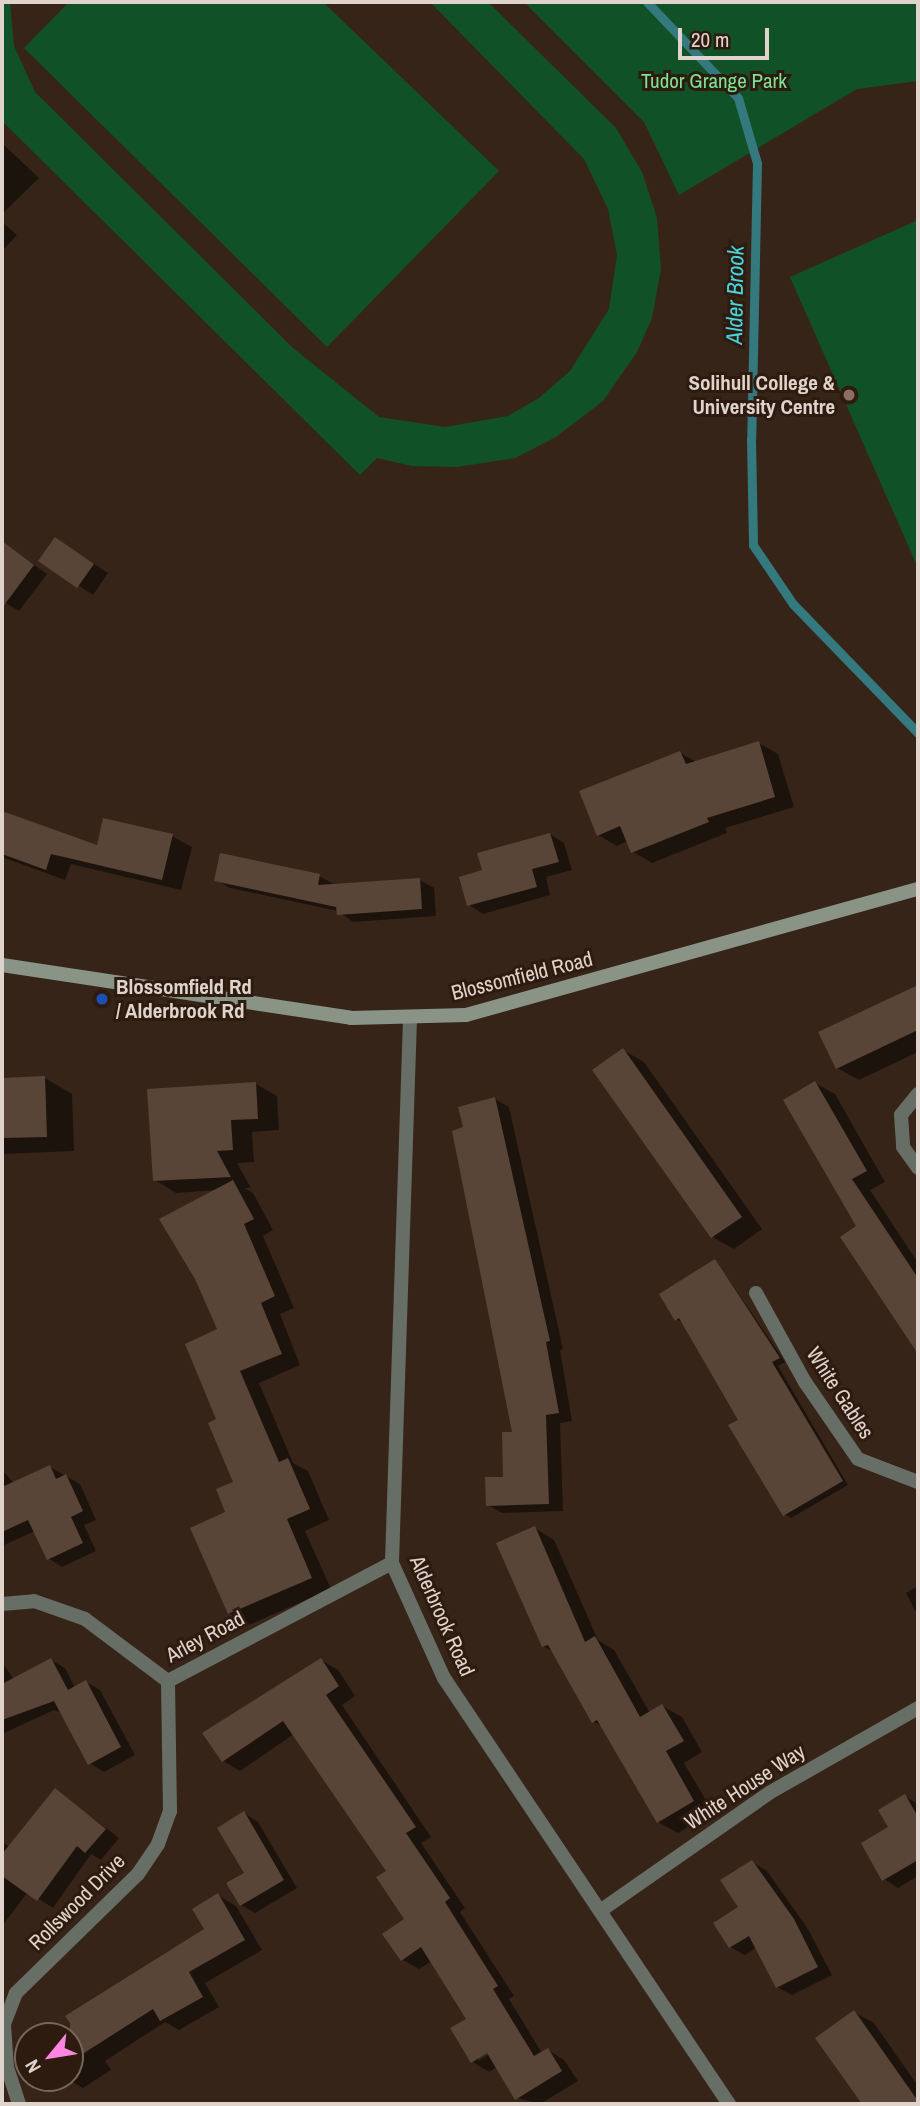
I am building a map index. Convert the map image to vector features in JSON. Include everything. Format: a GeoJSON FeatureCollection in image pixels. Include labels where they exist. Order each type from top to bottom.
{"type":"FeatureCollection","features":[{"type":"Feature","properties":{"kind":"main road","name":"Blossomfield Road"},"geometry":{"type":"LineString","coordinates":[[2,965],[351,1018],[410,1019],[467,1014],[527,1000],[918,889]]}},
{"type":"Feature","properties":{"kind":"street","name":"Alderbrook Road"},"geometry":{"type":"LineString","coordinates":[[410,1019],[392,1563],[444,1678],[729,2104]]}},
{"type":"Feature","properties":{"kind":"street"},"geometry":{"type":"LineString","coordinates":[[918,1094],[901,1115],[903,1147],[918,1168]]}},
{"type":"Feature","properties":{"kind":"street","name":"White Gables"},"geometry":{"type":"LineString","coordinates":[[756,1293],[805,1382],[858,1460],[918,1482]]}},
{"type":"Feature","properties":{"kind":"street","name":"Arley Road"},"geometry":{"type":"LineString","coordinates":[[2,1604],[34,1601],[85,1619],[168,1681],[392,1563]]}},
{"type":"Feature","properties":{"kind":"street","name":"Rollswood Drive"},"geometry":{"type":"LineString","coordinates":[[19,2104],[7,2068],[4,2024],[16,1993],[138,1874],[158,1844],[170,1811],[168,1681]]}},
{"type":"Feature","properties":{"kind":"street","name":"White House Way"},"geometry":{"type":"LineString","coordinates":[[600,1911],[769,1793],[918,1708]]}},
{"type":"Feature","properties":{"kind":"green space"},"geometry":{"type":"Polygon","coordinates":[[[2,2],[10,2],[14,46],[35,92],[293,348],[379,417],[445,427],[508,416],[539,398],[570,371],[609,309],[617,255],[608,209],[584,159],[430,2],[488,2],[616,128],[642,172],[657,218],[661,269],[652,318],[637,352],[603,401],[556,437],[515,458],[457,467],[412,466],[377,458],[360,475],[2,121],[2,2]]]}},
{"type":"Feature","properties":{"kind":"green space"},"geometry":{"type":"Polygon","coordinates":[[[69,2],[323,2],[499,171],[327,347],[24,48],[69,2]]]}},
{"type":"Feature","properties":{"kind":"green space","name":"Tudor Grange Park"},"geometry":{"type":"Polygon","coordinates":[[[524,2],[918,2],[918,81],[857,89],[679,195],[644,122],[524,2]]]}},
{"type":"Feature","properties":{"kind":"green space"},"geometry":{"type":"Polygon","coordinates":[[[918,220],[918,568],[790,277],[918,220]]]}},
{"type":"Feature","properties":{"kind":"building"},"geometry":{"type":"Polygon","coordinates":[[[55,537],[94,564],[77,588],[38,561],[55,537]]]}},
{"type":"Feature","properties":{"kind":"building"},"geometry":{"type":"Polygon","coordinates":[[[2,541],[34,565],[2,608],[2,541]]]}},
{"type":"Feature","properties":{"kind":"building"},"geometry":{"type":"Polygon","coordinates":[[[759,741],[775,797],[707,818],[709,822],[631,853],[620,826],[597,836],[579,791],[680,751],[686,764],[759,741]]]}},
{"type":"Feature","properties":{"kind":"building"},"geometry":{"type":"Polygon","coordinates":[[[2,811],[97,845],[103,818],[173,834],[162,880],[51,854],[46,870],[2,854],[2,811]]]}},
{"type":"Feature","properties":{"kind":"building"},"geometry":{"type":"Polygon","coordinates":[[[550,833],[559,862],[532,869],[537,887],[467,906],[459,877],[482,870],[477,853],[550,833]]]}},
{"type":"Feature","properties":{"kind":"building"},"geometry":{"type":"Polygon","coordinates":[[[220,853],[320,874],[318,885],[420,878],[422,909],[337,915],[336,907],[214,881],[220,853]]]}},
{"type":"Feature","properties":{"kind":"building"},"geometry":{"type":"Polygon","coordinates":[[[918,985],[918,1030],[836,1069],[818,1032],[918,985]]]}},
{"type":"Feature","properties":{"kind":"building"},"geometry":{"type":"Polygon","coordinates":[[[623,1048],[742,1217],[711,1238],[592,1070],[623,1048]]]}},
{"type":"Feature","properties":{"kind":"building"},"geometry":{"type":"Polygon","coordinates":[[[45,1076],[47,1137],[2,1138],[2,1078],[45,1076]]]}},
{"type":"Feature","properties":{"kind":"building"},"geometry":{"type":"Polygon","coordinates":[[[815,1081],[867,1171],[852,1179],[918,1278],[918,1354],[840,1237],[856,1226],[783,1100],[815,1081]]]}},
{"type":"Feature","properties":{"kind":"building"},"geometry":{"type":"Polygon","coordinates":[[[256,1082],[258,1119],[231,1120],[233,1150],[217,1151],[231,1177],[153,1181],[147,1089],[256,1082]]]}},
{"type":"Feature","properties":{"kind":"building"},"geometry":{"type":"Polygon","coordinates":[[[495,1097],[550,1341],[546,1342],[559,1413],[546,1415],[549,1504],[486,1506],[485,1477],[503,1477],[502,1432],[512,1432],[452,1131],[463,1127],[458,1107],[495,1097]]]}},
{"type":"Feature","properties":{"kind":"building"},"geometry":{"type":"Polygon","coordinates":[[[233,1180],[254,1219],[244,1224],[275,1296],[261,1303],[282,1354],[240,1371],[279,1462],[288,1458],[310,1509],[287,1519],[312,1578],[228,1614],[190,1528],[225,1512],[216,1489],[233,1482],[208,1423],[216,1419],[185,1344],[217,1329],[195,1279],[159,1219],[233,1180]]]}},
{"type":"Feature","properties":{"kind":"building"},"geometry":{"type":"Polygon","coordinates":[[[715,1259],[780,1358],[772,1362],[843,1481],[783,1516],[728,1425],[738,1420],[679,1318],[675,1321],[659,1294],[715,1259]]]}},
{"type":"Feature","properties":{"kind":"building"},"geometry":{"type":"Polygon","coordinates":[[[50,1465],[56,1479],[66,1474],[83,1511],[71,1517],[83,1543],[47,1560],[28,1520],[2,1532],[2,1487],[50,1465]]]}},
{"type":"Feature","properties":{"kind":"building"},"geometry":{"type":"Polygon","coordinates":[[[535,1526],[585,1642],[595,1636],[640,1717],[662,1704],[684,1741],[666,1751],[694,1801],[657,1823],[597,1720],[592,1723],[548,1645],[542,1647],[496,1543],[535,1526]]]}},
{"type":"Feature","properties":{"kind":"building"},"geometry":{"type":"Polygon","coordinates":[[[51,1658],[68,1690],[86,1680],[121,1747],[88,1765],[54,1701],[2,1720],[2,1684],[51,1658]]]}},
{"type":"Feature","properties":{"kind":"building"},"geometry":{"type":"Polygon","coordinates":[[[321,1658],[339,1686],[326,1695],[416,1827],[406,1833],[450,1898],[445,1902],[498,1986],[493,1989],[534,2056],[548,2048],[562,2071],[515,2100],[487,2053],[471,2063],[450,2028],[466,2019],[421,1947],[401,1961],[382,1934],[404,1919],[376,1877],[386,1871],[283,1721],[222,1762],[202,1733],[321,1658]]]}},
{"type":"Feature","properties":{"kind":"building"},"geometry":{"type":"Polygon","coordinates":[[[55,1788],[106,1829],[85,1853],[77,1846],[37,1901],[2,1876],[2,1854],[55,1788]]]}},
{"type":"Feature","properties":{"kind":"building"},"geometry":{"type":"Polygon","coordinates":[[[905,1794],[918,1817],[918,1860],[882,1881],[861,1843],[888,1827],[878,1810],[905,1794]]]}},
{"type":"Feature","properties":{"kind":"building"},"geometry":{"type":"Polygon","coordinates":[[[244,1811],[284,1880],[240,1906],[226,1883],[244,1873],[217,1828],[244,1811]]]}},
{"type":"Feature","properties":{"kind":"building"},"geometry":{"type":"Polygon","coordinates":[[[752,1860],[794,1919],[818,1967],[776,1988],[749,1936],[729,1948],[713,1923],[738,1907],[720,1880],[752,1860]]]}},
{"type":"Feature","properties":{"kind":"building"},"geometry":{"type":"Polygon","coordinates":[[[218,1893],[245,1940],[189,1972],[203,1997],[160,2021],[153,2009],[84,2053],[84,2022],[69,2022],[65,2016],[204,1929],[192,1909],[218,1893]]]}},
{"type":"Feature","properties":{"kind":"building"},"geometry":{"type":"Polygon","coordinates":[[[854,2010],[918,2104],[862,2104],[815,2038],[854,2010]]]}},
{"type":"Feature","properties":{"kind":"waterway","name":"Alder Brook"},"geometry":{"type":"LineString","coordinates":[[647,2],[738,98],[757,163],[751,439],[753,545],[793,604],[918,733]]}},
{"type":"Feature","properties":{"kind":"place","name":"Solihull College & University Centre"},"geometry":{"type":"Point","coordinates":[849,395]}},
{"type":"Feature","properties":{"kind":"place","name":"Blossomfield Rd / Alderbrook Rd"},"geometry":{"type":"Point","coordinates":[102,999]}}]}
